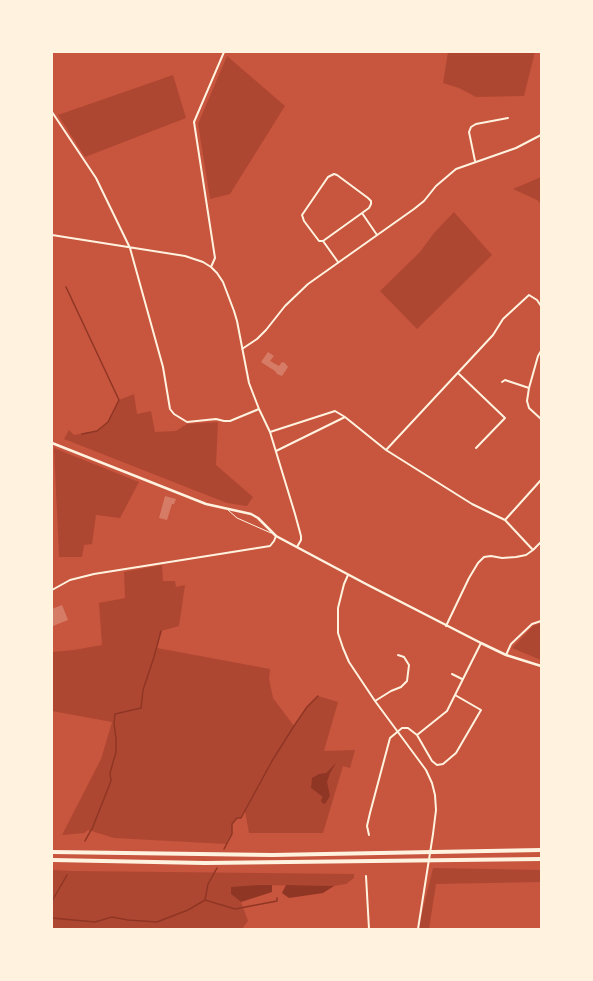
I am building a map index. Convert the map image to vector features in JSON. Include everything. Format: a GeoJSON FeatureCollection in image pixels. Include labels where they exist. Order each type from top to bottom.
{"type":"FeatureCollection","features":[{"type":"Feature","properties":{"kind":"highway"},"geometry":{"type":"LineString","coordinates":[[52,852],[272,855],[541,850]]}},
{"type":"Feature","properties":{"kind":"highway"},"geometry":{"type":"LineString","coordinates":[[52,860],[227,863],[541,859]]}},
{"type":"Feature","properties":{"kind":"street"},"geometry":{"type":"LineString","coordinates":[[211,267],[215,258],[194,122],[224,52]]}},
{"type":"Feature","properties":{"kind":"street"},"geometry":{"type":"LineString","coordinates":[[52,112],[96,178],[130,248],[163,367],[169,404],[174,414],[187,422],[216,419],[230,421],[259,409]]}},
{"type":"Feature","properties":{"kind":"street"},"geometry":{"type":"LineString","coordinates":[[475,161],[469,132],[471,127],[476,124],[508,118]]}},
{"type":"Feature","properties":{"kind":"street"},"geometry":{"type":"LineString","coordinates":[[242,349],[257,339],[297,294],[338,262],[414,209],[424,201],[436,186],[456,169],[475,161],[516,148],[541,135]]}},
{"type":"Feature","properties":{"kind":"street"},"geometry":{"type":"LineString","coordinates":[[322,241],[362,213],[371,204],[368,198],[337,175],[331,175],[302,215],[304,221],[317,239],[322,241],[338,262]]}},
{"type":"Feature","properties":{"kind":"street"},"geometry":{"type":"LineString","coordinates":[[362,213],[377,235]]}},
{"type":"Feature","properties":{"kind":"street"},"geometry":{"type":"LineString","coordinates":[[52,235],[185,256],[203,262],[211,267],[223,282],[234,311],[249,382],[259,409],[270,432],[301,536],[297,547]]}},
{"type":"Feature","properties":{"kind":"street"},"geometry":{"type":"LineString","coordinates":[[386,450],[492,335],[503,319],[528,296],[537,300],[541,306]]}},
{"type":"Feature","properties":{"kind":"street"},"geometry":{"type":"LineString","coordinates":[[541,351],[538,356],[529,388],[527,401],[529,408],[541,419]]}},
{"type":"Feature","properties":{"kind":"street"},"geometry":{"type":"LineString","coordinates":[[458,373],[505,418],[476,448]]}},
{"type":"Feature","properties":{"kind":"street"},"geometry":{"type":"LineString","coordinates":[[502,382],[508,376]]}},
{"type":"Feature","properties":{"kind":"street"},"geometry":{"type":"LineString","coordinates":[[505,380],[529,388]]}},
{"type":"Feature","properties":{"kind":"street"},"geometry":{"type":"LineString","coordinates":[[270,432],[335,411],[386,450],[472,504],[505,520],[533,550]]}},
{"type":"Feature","properties":{"kind":"street"},"geometry":{"type":"LineString","coordinates":[[276,451],[344,417]]}},
{"type":"Feature","properties":{"kind":"street"},"geometry":{"type":"LineString","coordinates":[[52,443],[206,504],[227,510],[252,514],[276,536],[348,575],[446,626],[506,655],[541,666]]}},
{"type":"Feature","properties":{"kind":"street"},"geometry":{"type":"LineString","coordinates":[[505,520],[541,480]]}},
{"type":"Feature","properties":{"kind":"street"},"geometry":{"type":"LineString","coordinates":[[52,590],[70,580],[94,574],[270,546],[276,536]]}},
{"type":"Feature","properties":{"kind":"street"},"geometry":{"type":"LineString","coordinates":[[446,626],[478,563],[484,557],[491,556],[502,558],[526,555],[541,542]]}},
{"type":"Feature","properties":{"kind":"street"},"geometry":{"type":"LineString","coordinates":[[348,575],[344,584],[338,608],[338,633],[343,648],[349,662],[375,701],[426,770],[432,783],[435,795],[436,810],[433,834],[418,929]]}},
{"type":"Feature","properties":{"kind":"street"},"geometry":{"type":"LineString","coordinates":[[506,655],[511,644],[532,624],[541,621]]}},
{"type":"Feature","properties":{"kind":"street"},"geometry":{"type":"LineString","coordinates":[[417,735],[446,711],[481,643]]}},
{"type":"Feature","properties":{"kind":"street"},"geometry":{"type":"LineString","coordinates":[[375,701],[391,691],[401,688],[407,681],[410,671],[409,665],[404,657],[398,655]]}},
{"type":"Feature","properties":{"kind":"street"},"geometry":{"type":"LineString","coordinates":[[452,674],[462,679]]}},
{"type":"Feature","properties":{"kind":"street"},"geometry":{"type":"LineString","coordinates":[[370,834],[367,826],[390,738],[402,728],[408,728],[417,735],[432,761],[437,765],[443,764],[456,753],[481,710],[455,695]]}},
{"type":"Feature","properties":{"kind":"street"},"geometry":{"type":"LineString","coordinates":[[366,876],[368,929]]}},
{"type":"Feature","properties":{"kind":"lane"},"geometry":{"type":"LineString","coordinates":[[227,510],[237,518],[273,534]]}},
{"type":"Feature","properties":{"kind":"shaded area"},"geometry":{"type":"Polygon","coordinates":[[[448,52],[535,52],[524,96],[476,97],[459,88],[443,83],[448,52]]]}},
{"type":"Feature","properties":{"kind":"shaded area"},"geometry":{"type":"Polygon","coordinates":[[[227,56],[285,106],[230,194],[210,199],[198,124],[227,56]]]}},
{"type":"Feature","properties":{"kind":"shaded area"},"geometry":{"type":"Polygon","coordinates":[[[173,75],[186,118],[85,157],[58,115],[173,75]]]}},
{"type":"Feature","properties":{"kind":"shaded area"},"geometry":{"type":"Polygon","coordinates":[[[541,177],[541,204],[537,200],[513,189],[541,177]]]}},
{"type":"Feature","properties":{"kind":"shaded area"},"geometry":{"type":"Polygon","coordinates":[[[454,212],[492,255],[417,329],[380,291],[420,252],[434,233],[454,212]]]}},
{"type":"Feature","properties":{"kind":"shaded area"},"geometry":{"type":"Polygon","coordinates":[[[134,394],[137,414],[151,411],[155,432],[176,431],[187,424],[218,422],[216,465],[253,497],[247,506],[227,503],[64,439],[69,430],[74,435],[97,431],[108,422],[119,400],[134,394]]]}},
{"type":"Feature","properties":{"kind":"shaded area"},"geometry":{"type":"Polygon","coordinates":[[[54,448],[139,482],[120,518],[96,515],[92,544],[84,545],[82,557],[59,557],[54,448]]]}},
{"type":"Feature","properties":{"kind":"shaded area"},"geometry":{"type":"Polygon","coordinates":[[[162,565],[163,581],[175,581],[176,587],[185,585],[179,626],[161,631],[157,648],[270,669],[269,679],[273,698],[294,726],[307,707],[318,696],[338,702],[324,751],[355,750],[350,768],[343,766],[323,833],[249,833],[245,811],[241,818],[237,818],[232,824],[232,834],[226,844],[114,838],[88,830],[84,833],[62,835],[101,759],[112,722],[52,711],[52,652],[102,645],[99,603],[125,598],[124,572],[162,565]]]}},
{"type":"Feature","properties":{"kind":"shaded area"},"geometry":{"type":"Polygon","coordinates":[[[541,623],[541,660],[512,648],[533,626],[541,623]]]}},
{"type":"Feature","properties":{"kind":"shaded area"},"geometry":{"type":"Polygon","coordinates":[[[336,763],[327,782],[330,796],[325,804],[322,803],[321,800],[323,797],[311,788],[312,778],[319,774],[326,773],[336,763]]]}},
{"type":"Feature","properties":{"kind":"shaded area"},"geometry":{"type":"Polygon","coordinates":[[[433,868],[541,870],[541,882],[436,884],[429,929],[418,929],[433,868]]]}},
{"type":"Feature","properties":{"kind":"shaded area"},"geometry":{"type":"Polygon","coordinates":[[[52,870],[354,874],[354,878],[346,884],[334,886],[258,885],[231,894],[241,902],[248,921],[242,929],[52,929],[52,870]]]}},
{"type":"Feature","properties":{"kind":"shaded area"},"geometry":{"type":"Polygon","coordinates":[[[272,885],[272,892],[241,902],[231,894],[231,887],[272,885]]]}},
{"type":"Feature","properties":{"kind":"shaded area"},"geometry":{"type":"Polygon","coordinates":[[[286,885],[334,886],[323,893],[289,898],[282,893],[286,885]]]}},
{"type":"Feature","properties":{"kind":"building"},"geometry":{"type":"Polygon","coordinates":[[[268,352],[274,356],[270,361],[279,366],[282,362],[285,363],[288,367],[282,376],[261,362],[268,352]]]}},
{"type":"Feature","properties":{"kind":"building"},"geometry":{"type":"Polygon","coordinates":[[[165,496],[176,499],[174,504],[172,504],[167,520],[159,518],[165,496]]]}},
{"type":"Feature","properties":{"kind":"building"},"geometry":{"type":"Polygon","coordinates":[[[62,605],[68,620],[53,626],[52,609],[62,605]]]}},
{"type":"Feature","properties":{"kind":"waterway"},"geometry":{"type":"LineString","coordinates":[[66,287],[119,400],[108,422],[97,431],[82,434]]}},
{"type":"Feature","properties":{"kind":"waterway"},"geometry":{"type":"LineString","coordinates":[[92,829],[111,781],[110,773],[116,752],[114,723],[115,714],[141,708],[143,690],[161,631]]}},
{"type":"Feature","properties":{"kind":"waterway"},"geometry":{"type":"LineString","coordinates":[[224,849],[232,834],[232,824],[237,818],[241,818],[272,761],[294,726],[307,707],[318,696]]}},
{"type":"Feature","properties":{"kind":"waterway"},"geometry":{"type":"LineString","coordinates":[[85,841],[91,830]]}},
{"type":"Feature","properties":{"kind":"waterway"},"geometry":{"type":"LineString","coordinates":[[205,900],[208,884],[217,868]]}},
{"type":"Feature","properties":{"kind":"waterway"},"geometry":{"type":"LineString","coordinates":[[52,901],[67,875]]}},
{"type":"Feature","properties":{"kind":"waterway"},"geometry":{"type":"LineString","coordinates":[[52,918],[95,922],[112,917],[128,920],[157,922],[188,910],[205,900],[235,909],[277,901],[277,898]]}}]}
